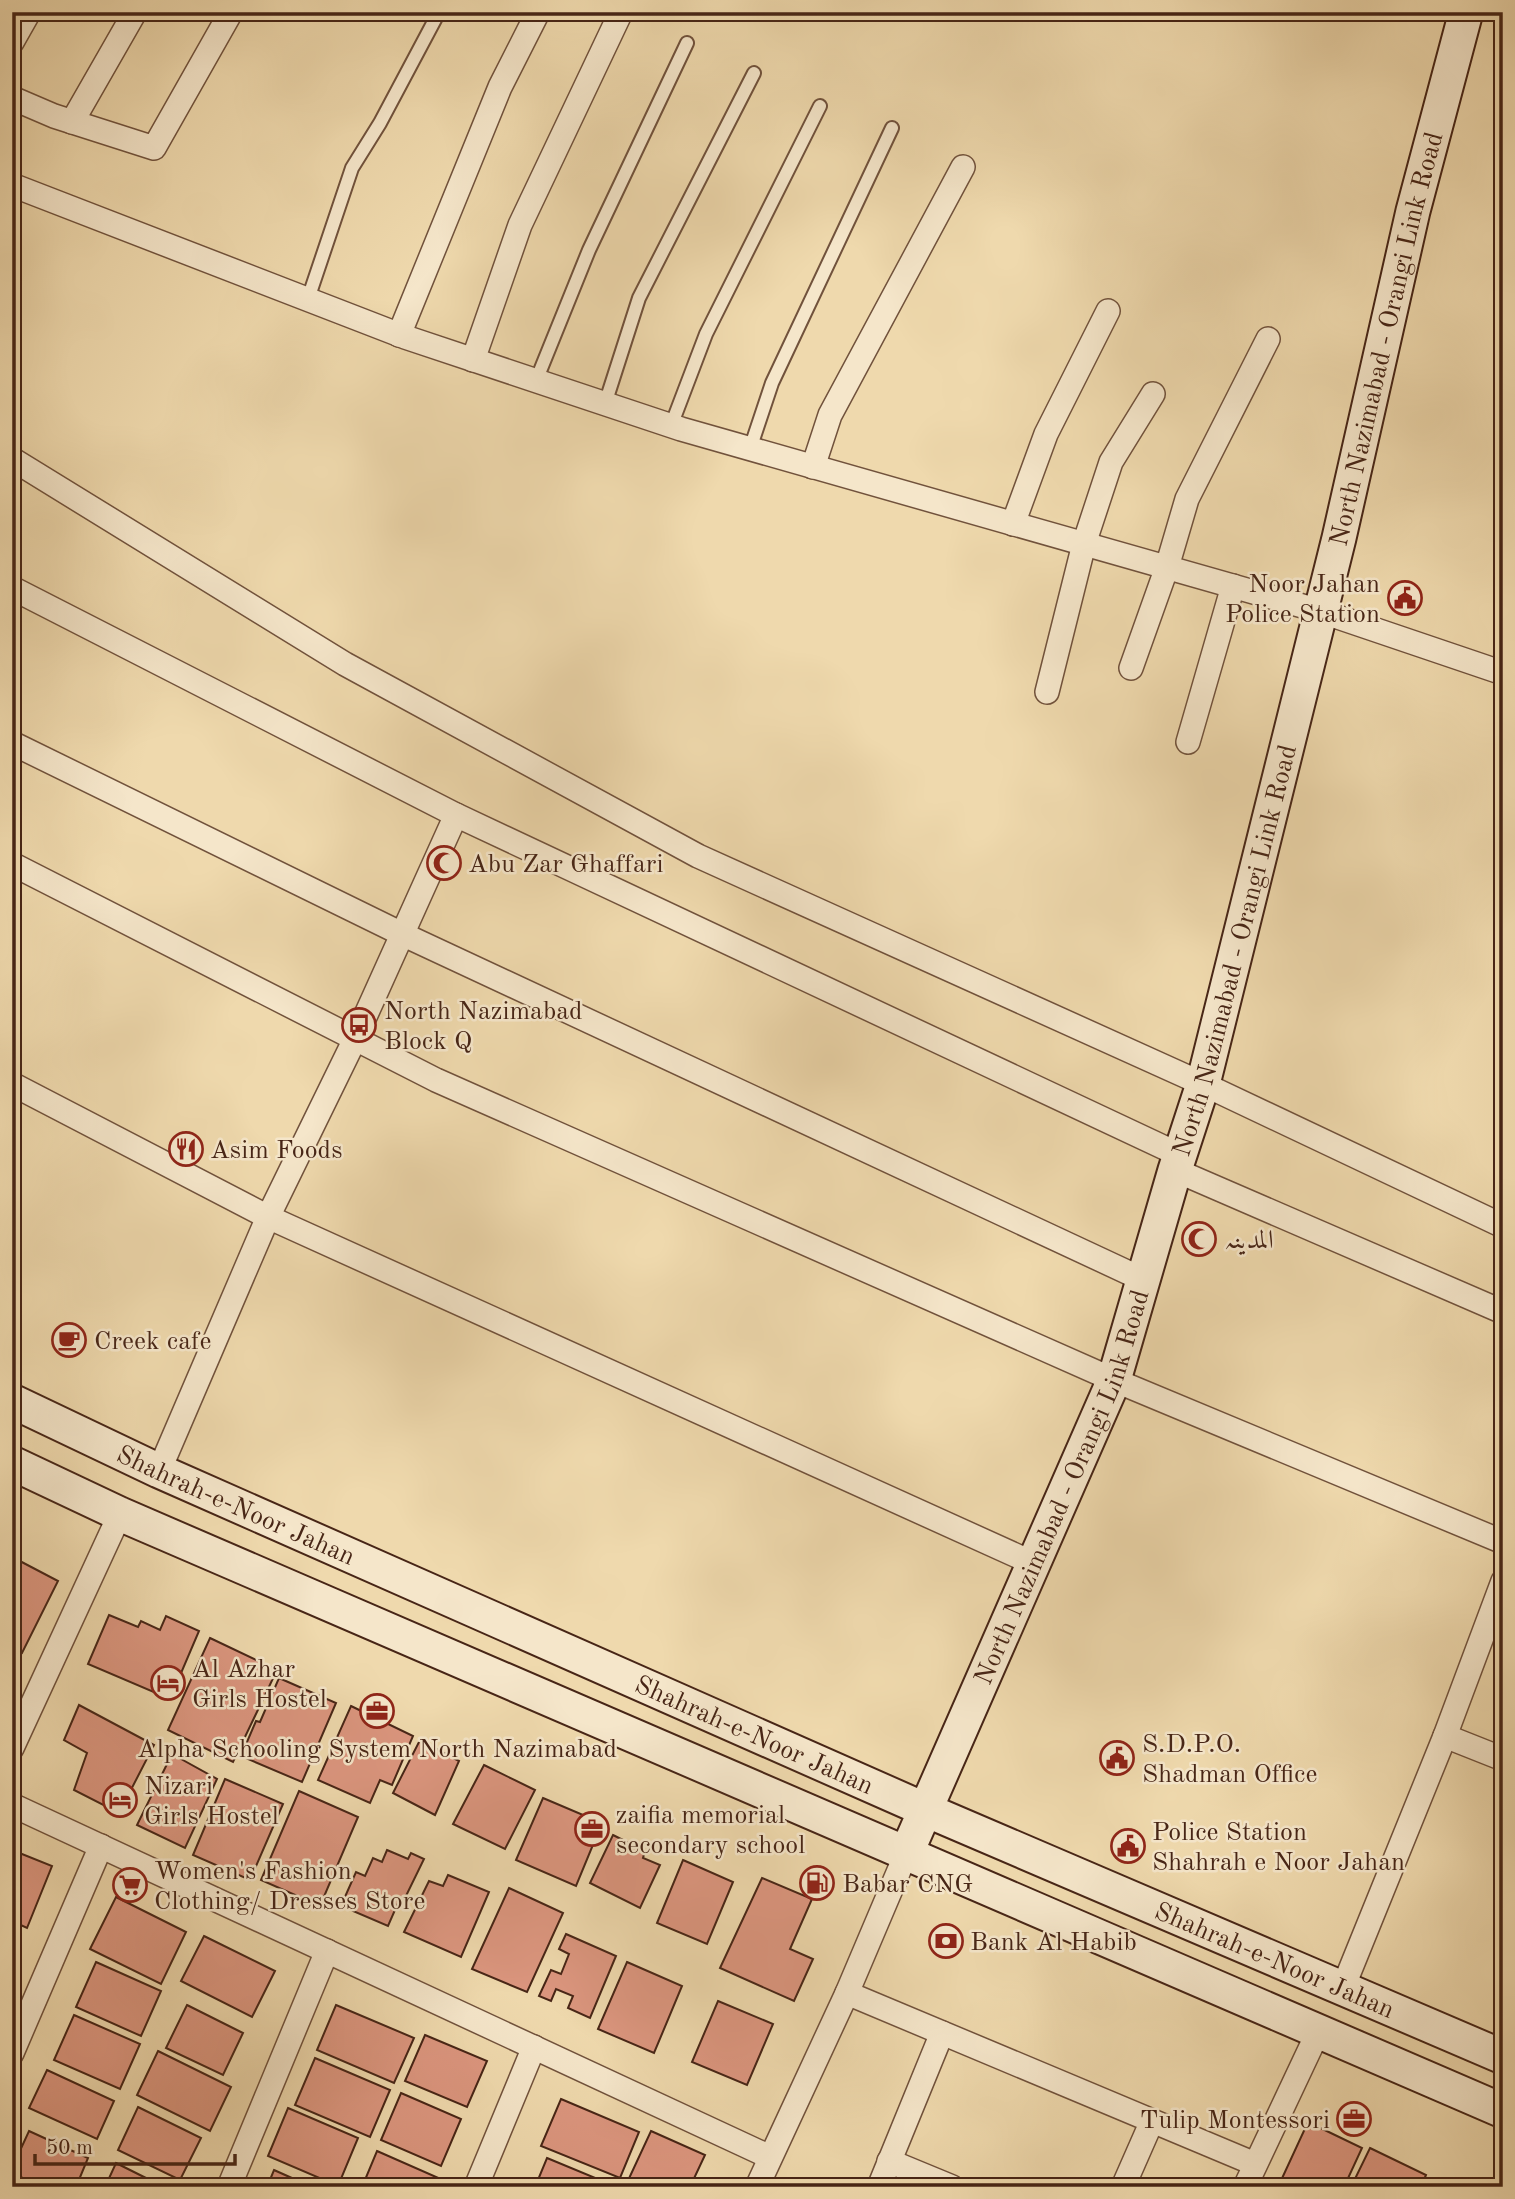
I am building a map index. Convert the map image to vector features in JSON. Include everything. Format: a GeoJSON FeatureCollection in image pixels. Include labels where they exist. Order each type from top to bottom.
{"type":"FeatureCollection","features":[{"type":"Feature","properties":{"kind":"main road","name":"North Nazimabad - Orangi Link Road"},"geometry":{"type":"LineString","coordinates":[[906,1854],[1114,1380],[1203,1084],[1320,611],[1413,211],[1466,12]]}},
{"type":"Feature","properties":{"kind":"main road","name":"Shahrah-e-Noor Jahan"},"geometry":{"type":"LineString","coordinates":[[12,1401],[159,1471],[926,1810],[1503,2057]]}},
{"type":"Feature","properties":{"kind":"main road","name":"Shahrah-e-Noor Jahan"},"geometry":{"type":"LineString","coordinates":[[12,1463],[120,1514],[1503,2111]]}},
{"type":"Feature","properties":{"kind":"street"},"geometry":{"type":"LineString","coordinates":[[12,41],[29,12]]}},
{"type":"Feature","properties":{"kind":"street"},"geometry":{"type":"LineString","coordinates":[[72,122],[135,12]]}},
{"type":"Feature","properties":{"kind":"street"},"geometry":{"type":"LineString","coordinates":[[12,98],[72,122],[154,148],[232,12]]}},
{"type":"Feature","properties":{"kind":"street"},"geometry":{"type":"LineString","coordinates":[[399,335],[500,87],[538,12]]}},
{"type":"Feature","properties":{"kind":"street"},"geometry":{"type":"LineString","coordinates":[[473,359],[520,225],[621,12]]}},
{"type":"Feature","properties":{"kind":"street"},"geometry":{"type":"LineString","coordinates":[[813,467],[830,415],[963,167]]}},
{"type":"Feature","properties":{"kind":"street"},"geometry":{"type":"LineString","coordinates":[[12,185],[399,335],[671,426],[1320,611],[1503,673]]}},
{"type":"Feature","properties":{"kind":"street"},"geometry":{"type":"LineString","coordinates":[[1013,524],[1046,433],[1108,311]]}},
{"type":"Feature","properties":{"kind":"street"},"geometry":{"type":"LineString","coordinates":[[1131,668],[1167,567],[1187,499],[1268,339]]}},
{"type":"Feature","properties":{"kind":"street"},"geometry":{"type":"LineString","coordinates":[[1047,692],[1084,544],[1111,462],[1153,394]]}},
{"type":"Feature","properties":{"kind":"street"},"geometry":{"type":"LineString","coordinates":[[12,459],[345,664],[698,856],[1203,1084],[1503,1226]]}},
{"type":"Feature","properties":{"kind":"street"},"geometry":{"type":"LineString","coordinates":[[1188,742],[1233,586]]}},
{"type":"Feature","properties":{"kind":"street"},"geometry":{"type":"LineString","coordinates":[[12,588],[456,815],[1179,1163],[1503,1312]]}},
{"type":"Feature","properties":{"kind":"street"},"geometry":{"type":"LineString","coordinates":[[12,743],[402,934],[1144,1280]]}},
{"type":"Feature","properties":{"kind":"street"},"geometry":{"type":"LineString","coordinates":[[159,1471],[268,1217],[355,1039],[456,815]]}},
{"type":"Feature","properties":{"kind":"street"},"geometry":{"type":"LineString","coordinates":[[12,864],[436,1080],[1114,1380],[1503,1542]]}},
{"type":"Feature","properties":{"kind":"street"},"geometry":{"type":"LineString","coordinates":[[12,1084],[268,1217],[1035,1564]]}},
{"type":"Feature","properties":{"kind":"street"},"geometry":{"type":"LineString","coordinates":[[12,1748],[120,1514]]}},
{"type":"Feature","properties":{"kind":"street"},"geometry":{"type":"LineString","coordinates":[[1342,1990],[1445,1736],[1503,1581]]}},
{"type":"Feature","properties":{"kind":"street"},"geometry":{"type":"LineString","coordinates":[[1445,1736],[1503,1759]]}},
{"type":"Feature","properties":{"kind":"street"},"geometry":{"type":"LineString","coordinates":[[12,1805],[770,2157]]}},
{"type":"Feature","properties":{"kind":"street"},"geometry":{"type":"LineString","coordinates":[[12,2053],[101,1846]]}},
{"type":"Feature","properties":{"kind":"street"},"geometry":{"type":"LineString","coordinates":[[757,2187],[847,1993],[906,1854]]}},
{"type":"Feature","properties":{"kind":"street"},"geometry":{"type":"LineString","coordinates":[[229,2187],[327,1951]]}},
{"type":"Feature","properties":{"kind":"street"},"geometry":{"type":"LineString","coordinates":[[847,1993],[1255,2164]]}},
{"type":"Feature","properties":{"kind":"street"},"geometry":{"type":"LineString","coordinates":[[1245,2187],[1318,2032]]}},
{"type":"Feature","properties":{"kind":"street"},"geometry":{"type":"LineString","coordinates":[[879,2187],[942,2034]]}},
{"type":"Feature","properties":{"kind":"street"},"geometry":{"type":"LineString","coordinates":[[476,2187],[534,2048]]}},
{"type":"Feature","properties":{"kind":"street"},"geometry":{"type":"LineString","coordinates":[[1123,2187],[1152,2121]]}},
{"type":"Feature","properties":{"kind":"street"},"geometry":{"type":"LineString","coordinates":[[889,2161],[952,2187]]}},
{"type":"Feature","properties":{"kind":"lane"},"geometry":{"type":"LineString","coordinates":[[308,299],[352,168],[380,123],[439,12]]}},
{"type":"Feature","properties":{"kind":"lane"},"geometry":{"type":"LineString","coordinates":[[536,381],[589,250],[687,43]]}},
{"type":"Feature","properties":{"kind":"lane"},"geometry":{"type":"LineString","coordinates":[[606,404],[639,299],[754,73]]}},
{"type":"Feature","properties":{"kind":"lane"},"geometry":{"type":"LineString","coordinates":[[671,426],[706,334],[820,106]]}},
{"type":"Feature","properties":{"kind":"lane"},"geometry":{"type":"LineString","coordinates":[[750,449],[772,383],[892,128]]}},
{"type":"Feature","properties":{"kind":"building"},"geometry":{"type":"Polygon","coordinates":[[[16,1559],[58,1581],[22,1653],[12,1648],[12,1567],[16,1559]]]}},
{"type":"Feature","properties":{"kind":"building"},"geometry":{"type":"Polygon","coordinates":[[[109,1615],[138,1627],[141,1621],[160,1630],[166,1616],[199,1631],[170,1699],[88,1664],[109,1615]]]}},
{"type":"Feature","properties":{"kind":"building"},"geometry":{"type":"Polygon","coordinates":[[[210,1638],[277,1670],[233,1762],[168,1730],[210,1638]]]}},
{"type":"Feature","properties":{"kind":"building"},"geometry":{"type":"Polygon","coordinates":[[[279,1678],[336,1703],[302,1782],[241,1756],[256,1721],[260,1722],[279,1678]]]}},
{"type":"Feature","properties":{"kind":"building"},"geometry":{"type":"Polygon","coordinates":[[[79,1705],[154,1745],[119,1813],[74,1790],[87,1753],[64,1740],[79,1705]]]}},
{"type":"Feature","properties":{"kind":"building"},"geometry":{"type":"Polygon","coordinates":[[[351,1706],[413,1736],[392,1785],[380,1780],[370,1803],[318,1780],[351,1706]]]}},
{"type":"Feature","properties":{"kind":"building"},"geometry":{"type":"Polygon","coordinates":[[[420,1740],[459,1761],[435,1815],[393,1793],[420,1740]]]}},
{"type":"Feature","properties":{"kind":"building"},"geometry":{"type":"Polygon","coordinates":[[[172,1754],[217,1779],[185,1848],[137,1825],[172,1754]]]}},
{"type":"Feature","properties":{"kind":"building"},"geometry":{"type":"Polygon","coordinates":[[[484,1765],[535,1790],[505,1849],[453,1824],[484,1765]]]}},
{"type":"Feature","properties":{"kind":"building"},"geometry":{"type":"Polygon","coordinates":[[[225,1779],[283,1804],[250,1880],[193,1855],[225,1779]]]}},
{"type":"Feature","properties":{"kind":"building"},"geometry":{"type":"Polygon","coordinates":[[[299,1791],[358,1817],[320,1906],[261,1880],[299,1791]]]}},
{"type":"Feature","properties":{"kind":"building"},"geometry":{"type":"Polygon","coordinates":[[[543,1798],[602,1823],[576,1886],[516,1860],[543,1798]]]}},
{"type":"Feature","properties":{"kind":"building"},"geometry":{"type":"Polygon","coordinates":[[[613,1835],[645,1851],[643,1858],[660,1865],[640,1908],[590,1883],[613,1835]]]}},
{"type":"Feature","properties":{"kind":"building"},"geometry":{"type":"Polygon","coordinates":[[[12,1850],[52,1866],[27,1928],[12,1921],[12,1850]]]}},
{"type":"Feature","properties":{"kind":"building"},"geometry":{"type":"Polygon","coordinates":[[[387,1850],[408,1859],[411,1853],[424,1859],[388,1926],[353,1911],[356,1904],[344,1899],[356,1872],[365,1876],[373,1858],[382,1862],[387,1850]]]}},
{"type":"Feature","properties":{"kind":"building"},"geometry":{"type":"Polygon","coordinates":[[[683,1860],[733,1882],[707,1944],[657,1923],[683,1860]]]}},
{"type":"Feature","properties":{"kind":"building"},"geometry":{"type":"Polygon","coordinates":[[[448,1875],[489,1892],[461,1957],[404,1932],[429,1881],[443,1886],[448,1875]]]}},
{"type":"Feature","properties":{"kind":"building"},"geometry":{"type":"Polygon","coordinates":[[[762,1878],[812,1899],[790,1949],[813,1959],[794,2001],[720,1968],[762,1878]]]}},
{"type":"Feature","properties":{"kind":"building"},"geometry":{"type":"Polygon","coordinates":[[[509,1888],[563,1913],[527,1992],[472,1969],[509,1888]]]}},
{"type":"Feature","properties":{"kind":"building"},"geometry":{"type":"Polygon","coordinates":[[[116,1897],[186,1932],[161,1984],[90,1949],[116,1897]]]}},
{"type":"Feature","properties":{"kind":"building"},"geometry":{"type":"Polygon","coordinates":[[[12,1932],[20,1936],[12,1956],[12,1932]]]}},
{"type":"Feature","properties":{"kind":"building"},"geometry":{"type":"Polygon","coordinates":[[[566,1934],[616,1956],[590,2018],[568,2008],[573,1996],[556,1989],[551,2001],[539,1996],[551,1970],[561,1974],[569,1954],[559,1949],[566,1934]]]}},
{"type":"Feature","properties":{"kind":"building"},"geometry":{"type":"Polygon","coordinates":[[[204,1936],[275,1971],[252,2017],[181,1981],[204,1936]]]}},
{"type":"Feature","properties":{"kind":"building"},"geometry":{"type":"Polygon","coordinates":[[[96,1962],[161,1991],[141,2036],[76,2007],[96,1962]]]}},
{"type":"Feature","properties":{"kind":"building"},"geometry":{"type":"Polygon","coordinates":[[[627,1962],[682,1986],[654,2053],[598,2029],[627,1962]]]}},
{"type":"Feature","properties":{"kind":"building"},"geometry":{"type":"Polygon","coordinates":[[[718,2001],[773,2024],[747,2085],[692,2062],[718,2001]]]}},
{"type":"Feature","properties":{"kind":"building"},"geometry":{"type":"Polygon","coordinates":[[[187,2005],[243,2033],[223,2075],[166,2048],[187,2005]]]}},
{"type":"Feature","properties":{"kind":"building"},"geometry":{"type":"Polygon","coordinates":[[[336,2005],[414,2038],[394,2083],[317,2050],[336,2005]]]}},
{"type":"Feature","properties":{"kind":"building"},"geometry":{"type":"Polygon","coordinates":[[[74,2015],[140,2044],[120,2089],[54,2060],[74,2015]]]}},
{"type":"Feature","properties":{"kind":"building"},"geometry":{"type":"Polygon","coordinates":[[[425,2035],[487,2061],[467,2107],[405,2081],[425,2035]]]}},
{"type":"Feature","properties":{"kind":"building"},"geometry":{"type":"Polygon","coordinates":[[[158,2051],[231,2087],[210,2131],[137,2095],[158,2051]]]}},
{"type":"Feature","properties":{"kind":"building"},"geometry":{"type":"Polygon","coordinates":[[[315,2058],[390,2090],[370,2137],[295,2105],[315,2058]]]}},
{"type":"Feature","properties":{"kind":"building"},"geometry":{"type":"Polygon","coordinates":[[[47,2070],[114,2101],[97,2139],[29,2108],[47,2070]]]}},
{"type":"Feature","properties":{"kind":"building"},"geometry":{"type":"Polygon","coordinates":[[[401,2093],[461,2119],[441,2166],[381,2140],[401,2093]]]}},
{"type":"Feature","properties":{"kind":"building"},"geometry":{"type":"Polygon","coordinates":[[[561,2099],[639,2132],[620,2178],[541,2146],[561,2099]]]}},
{"type":"Feature","properties":{"kind":"building"},"geometry":{"type":"Polygon","coordinates":[[[138,2107],[201,2138],[180,2180],[118,2150],[138,2107]]]}},
{"type":"Feature","properties":{"kind":"building"},"geometry":{"type":"Polygon","coordinates":[[[288,2108],[358,2138],[338,2186],[268,2156],[288,2108]]]}},
{"type":"Feature","properties":{"kind":"building"},"geometry":{"type":"Polygon","coordinates":[[[1308,2122],[1362,2148],[1344,2187],[1278,2187],[1308,2122]]]}},
{"type":"Feature","properties":{"kind":"building"},"geometry":{"type":"Polygon","coordinates":[[[29,2131],[88,2158],[76,2187],[42,2187],[12,2173],[29,2131]]]}},
{"type":"Feature","properties":{"kind":"building"},"geometry":{"type":"Polygon","coordinates":[[[651,2131],[705,2155],[690,2187],[625,2187],[651,2131]]]}},
{"type":"Feature","properties":{"kind":"building"},"geometry":{"type":"Polygon","coordinates":[[[1370,2148],[1426,2175],[1421,2187],[1351,2187],[1370,2148]]]}},
{"type":"Feature","properties":{"kind":"building"},"geometry":{"type":"Polygon","coordinates":[[[377,2151],[443,2180],[440,2187],[362,2187],[377,2151]]]}},
{"type":"Feature","properties":{"kind":"building"},"geometry":{"type":"Polygon","coordinates":[[[547,2158],[605,2182],[603,2187],[535,2187],[547,2158]]]}},
{"type":"Feature","properties":{"kind":"building"},"geometry":{"type":"Polygon","coordinates":[[[116,2163],[164,2187],[105,2187],[116,2163]]]}},
{"type":"Feature","properties":{"kind":"building"},"geometry":{"type":"Polygon","coordinates":[[[274,2170],[312,2187],[267,2187],[274,2170]]]}},
{"type":"Feature","properties":{"kind":"place","name":"Noor Jahan Police Station"},"geometry":{"type":"Point","coordinates":[1405,598]}},
{"type":"Feature","properties":{"kind":"place","name":"Abu Zar Ghaffari"},"geometry":{"type":"Point","coordinates":[444,863]}},
{"type":"Feature","properties":{"kind":"place","name":"North Nazimabad Block Q"},"geometry":{"type":"Point","coordinates":[359,1025]}},
{"type":"Feature","properties":{"kind":"place","name":"Asim Foods"},"geometry":{"type":"Point","coordinates":[186,1149]}},
{"type":"Feature","properties":{"kind":"place","name":"المدینہ"},"geometry":{"type":"Point","coordinates":[1199,1239]}},
{"type":"Feature","properties":{"kind":"place","name":"Creek cafe"},"geometry":{"type":"Point","coordinates":[69,1340]}},
{"type":"Feature","properties":{"kind":"place","name":"Al Azhar Girls Hostel"},"geometry":{"type":"Point","coordinates":[168,1683]}},
{"type":"Feature","properties":{"kind":"place","name":"Alpha Schooling System North Nazimabad"},"geometry":{"type":"Point","coordinates":[377,1711]}},
{"type":"Feature","properties":{"kind":"place","name":"S.D.P.O. Shadman Office"},"geometry":{"type":"Point","coordinates":[1117,1758]}},
{"type":"Feature","properties":{"kind":"place","name":"Nizari Girls Hostel"},"geometry":{"type":"Point","coordinates":[120,1800]}},
{"type":"Feature","properties":{"kind":"place","name":"zaifia memorial secondary school"},"geometry":{"type":"Point","coordinates":[592,1829]}},
{"type":"Feature","properties":{"kind":"place","name":"Police Station Shahrah e Noor Jahan"},"geometry":{"type":"Point","coordinates":[1128,1846]}},
{"type":"Feature","properties":{"kind":"place","name":"Babar CNG"},"geometry":{"type":"Point","coordinates":[817,1883]}},
{"type":"Feature","properties":{"kind":"place","name":"Women's Fashion Clothing/ Dresses Store"},"geometry":{"type":"Point","coordinates":[130,1885]}},
{"type":"Feature","properties":{"kind":"place","name":"Bank Al Habib"},"geometry":{"type":"Point","coordinates":[946,1941]}},
{"type":"Feature","properties":{"kind":"place","name":"Tulip Montessori"},"geometry":{"type":"Point","coordinates":[1354,2119]}}]}
